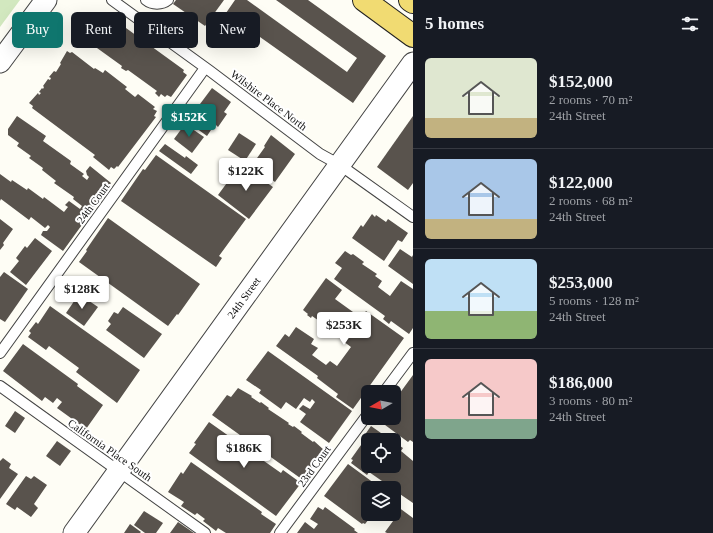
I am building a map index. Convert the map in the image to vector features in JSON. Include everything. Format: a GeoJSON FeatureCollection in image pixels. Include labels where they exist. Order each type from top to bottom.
{"type":"FeatureCollection","features":[{"type":"Feature","properties":{"kind":"main road"},"geometry":{"type":"LineString","coordinates":[[364,0],[413,36]]}},
{"type":"Feature","properties":{"kind":"street"},"geometry":{"type":"LineString","coordinates":[[0,62],[46,0]]}},
{"type":"Feature","properties":{"kind":"street","name":"24th Street"},"geometry":{"type":"LineString","coordinates":[[74,533],[413,63]]}},
{"type":"Feature","properties":{"kind":"lane","name":"Wilshire Place North"},"geometry":{"type":"LineString","coordinates":[[112,0],[320,154],[340,165],[413,218]]}},
{"type":"Feature","properties":{"kind":"lane"},"geometry":{"type":"LineString","coordinates":[[146,0],[150,3],[164,4],[168,0]]}},
{"type":"Feature","properties":{"kind":"lane","name":"24th Court"},"geometry":{"type":"LineString","coordinates":[[0,353],[205,68]]}},
{"type":"Feature","properties":{"kind":"lane"},"geometry":{"type":"LineString","coordinates":[[389,385],[413,353]]}},
{"type":"Feature","properties":{"kind":"lane","name":"California Place South"},"geometry":{"type":"LineString","coordinates":[[0,386],[205,533]]}},
{"type":"Feature","properties":{"kind":"lane","name":"23rd Court"},"geometry":{"type":"LineString","coordinates":[[280,533],[361,423]]}},
{"type":"Feature","properties":{"kind":"green space"},"geometry":{"type":"Polygon","coordinates":[[[0,0],[20,0],[0,27],[0,0]]]}},
{"type":"Feature","properties":{"kind":"building"},"geometry":{"type":"Polygon","coordinates":[[[176,0],[224,0],[215,12],[206,12],[205,26],[198,21],[198,12],[185,12],[173,4],[176,0]]]}},
{"type":"Feature","properties":{"kind":"building"},"geometry":{"type":"Polygon","coordinates":[[[235,0],[247,0],[347,72],[357,58],[276,0],[308,0],[386,56],[353,103],[260,37],[260,12],[227,12],[235,0]]]}},
{"type":"Feature","properties":{"kind":"building"},"geometry":{"type":"Polygon","coordinates":[[[126,28],[134,34],[134,48],[154,48],[184,70],[183,72],[187,75],[171,97],[167,95],[165,97],[161,94],[159,97],[155,93],[157,91],[128,70],[126,71],[121,68],[122,66],[97,48],[126,48],[126,28]]]}},
{"type":"Feature","properties":{"kind":"building"},"geometry":{"type":"Polygon","coordinates":[[[67,51],[70,53],[72,52],[94,69],[95,68],[103,73],[105,70],[127,87],[125,89],[135,97],[138,94],[155,107],[153,109],[157,111],[154,116],[156,117],[118,167],[117,166],[114,169],[111,167],[109,170],[93,157],[95,155],[32,108],[33,106],[29,103],[38,93],[39,95],[41,93],[39,92],[42,88],[43,89],[43,86],[48,79],[50,80],[51,78],[49,77],[54,71],[56,72],[67,51]]]}},
{"type":"Feature","properties":{"kind":"building"},"geometry":{"type":"Polygon","coordinates":[[[212,88],[231,102],[224,112],[227,114],[218,127],[215,124],[207,136],[196,128],[197,126],[188,120],[212,88]]]}},
{"type":"Feature","properties":{"kind":"building"},"geometry":{"type":"Polygon","coordinates":[[[17,116],[46,136],[43,141],[71,161],[70,164],[84,174],[82,176],[87,180],[89,177],[86,171],[90,166],[111,183],[91,212],[87,209],[80,219],[84,222],[63,251],[41,235],[43,231],[47,231],[50,227],[48,225],[45,228],[31,217],[29,220],[1,199],[0,201],[0,174],[11,182],[12,180],[27,190],[28,188],[43,199],[44,197],[64,212],[68,207],[65,205],[69,201],[80,209],[82,206],[73,199],[74,197],[54,183],[56,181],[42,170],[43,168],[29,158],[31,156],[17,146],[19,143],[8,135],[8,129],[17,116]]]}},
{"type":"Feature","properties":{"kind":"building"},"geometry":{"type":"Polygon","coordinates":[[[413,116],[413,183],[408,190],[377,167],[413,116]]]}},
{"type":"Feature","properties":{"kind":"building"},"geometry":{"type":"Polygon","coordinates":[[[185,124],[204,137],[192,153],[174,139],[185,124]]]}},
{"type":"Feature","properties":{"kind":"building"},"geometry":{"type":"Polygon","coordinates":[[[239,133],[256,144],[245,161],[228,150],[239,133]]]}},
{"type":"Feature","properties":{"kind":"building"},"geometry":{"type":"Polygon","coordinates":[[[271,135],[295,154],[275,182],[252,165],[265,147],[264,146],[271,135]]]}},
{"type":"Feature","properties":{"kind":"building"},"geometry":{"type":"Polygon","coordinates":[[[165,144],[198,165],[191,174],[159,151],[165,144]]]}},
{"type":"Feature","properties":{"kind":"building"},"geometry":{"type":"Polygon","coordinates":[[[156,155],[246,219],[219,256],[222,258],[216,267],[121,201],[143,169],[145,170],[156,155]]]}},
{"type":"Feature","properties":{"kind":"building"},"geometry":{"type":"Polygon","coordinates":[[[246,168],[273,187],[249,219],[218,195],[235,172],[240,176],[246,168]]]}},
{"type":"Feature","properties":{"kind":"building"},"geometry":{"type":"Polygon","coordinates":[[[372,214],[386,222],[388,219],[408,233],[402,242],[398,240],[384,261],[352,238],[361,225],[363,227],[372,214]]]}},
{"type":"Feature","properties":{"kind":"building"},"geometry":{"type":"Polygon","coordinates":[[[108,218],[200,284],[178,315],[177,314],[168,326],[79,262],[108,218]]]}},
{"type":"Feature","properties":{"kind":"building"},"geometry":{"type":"Polygon","coordinates":[[[0,219],[13,229],[0,250],[0,219]]]}},
{"type":"Feature","properties":{"kind":"building"},"geometry":{"type":"Polygon","coordinates":[[[35,238],[52,251],[26,285],[10,272],[19,261],[16,258],[25,246],[27,248],[35,238]]]}},
{"type":"Feature","properties":{"kind":"building"},"geometry":{"type":"Polygon","coordinates":[[[400,249],[412,257],[413,255],[413,284],[388,266],[400,249]]]}},
{"type":"Feature","properties":{"kind":"building"},"geometry":{"type":"Polygon","coordinates":[[[345,251],[351,255],[353,254],[364,262],[362,264],[377,274],[375,276],[382,281],[378,287],[390,296],[401,281],[413,289],[413,328],[409,334],[391,321],[389,324],[383,319],[385,316],[334,279],[342,268],[335,263],[345,251]]]}},
{"type":"Feature","properties":{"kind":"building"},"geometry":{"type":"Polygon","coordinates":[[[4,272],[28,289],[5,322],[0,319],[0,277],[4,272]]]}},
{"type":"Feature","properties":{"kind":"building"},"geometry":{"type":"Polygon","coordinates":[[[326,278],[342,290],[335,299],[353,312],[343,326],[358,337],[360,334],[352,329],[366,311],[404,338],[370,385],[361,385],[361,398],[353,409],[336,397],[338,394],[317,378],[318,376],[276,346],[285,334],[289,337],[296,327],[314,339],[311,344],[318,348],[312,355],[326,365],[330,361],[337,366],[351,347],[324,327],[325,325],[312,316],[311,318],[303,310],[326,278]]]}},
{"type":"Feature","properties":{"kind":"building"},"geometry":{"type":"Polygon","coordinates":[[[79,294],[98,307],[84,326],[66,313],[79,294]]]}},
{"type":"Feature","properties":{"kind":"building"},"geometry":{"type":"Polygon","coordinates":[[[50,306],[140,370],[117,403],[76,372],[79,368],[49,346],[46,350],[28,337],[31,333],[29,331],[36,322],[38,324],[50,306]]]}},
{"type":"Feature","properties":{"kind":"building"},"geometry":{"type":"Polygon","coordinates":[[[123,307],[162,334],[144,358],[106,330],[111,324],[108,321],[114,312],[118,314],[123,307]]]}},
{"type":"Feature","properties":{"kind":"building"},"geometry":{"type":"Polygon","coordinates":[[[23,344],[78,384],[77,386],[103,405],[86,429],[57,408],[62,402],[57,398],[53,403],[45,397],[42,401],[3,371],[23,344]]]}},
{"type":"Feature","properties":{"kind":"building"},"geometry":{"type":"Polygon","coordinates":[[[268,351],[352,411],[329,443],[300,422],[306,414],[299,409],[303,405],[310,409],[315,402],[312,399],[310,402],[304,398],[296,409],[286,402],[281,409],[259,393],[261,390],[246,380],[268,351]]]}},
{"type":"Feature","properties":{"kind":"building"},"geometry":{"type":"Polygon","coordinates":[[[413,375],[413,442],[410,440],[408,442],[401,437],[401,433],[396,433],[385,425],[401,425],[401,391],[413,375]]]}},
{"type":"Feature","properties":{"kind":"building"},"geometry":{"type":"Polygon","coordinates":[[[238,388],[252,396],[251,397],[260,403],[261,402],[269,408],[268,409],[289,423],[288,424],[293,427],[294,426],[324,450],[303,480],[212,415],[227,395],[231,397],[238,388]]]}},
{"type":"Feature","properties":{"kind":"building"},"geometry":{"type":"Polygon","coordinates":[[[15,411],[25,418],[15,433],[5,426],[15,411]]]}},
{"type":"Feature","properties":{"kind":"building"},"geometry":{"type":"Polygon","coordinates":[[[209,422],[281,473],[283,470],[301,483],[276,516],[189,453],[196,444],[194,443],[209,422]]]}},
{"type":"Feature","properties":{"kind":"building"},"geometry":{"type":"Polygon","coordinates":[[[371,426],[381,433],[366,433],[371,426]]]}},
{"type":"Feature","properties":{"kind":"building"},"geometry":{"type":"Polygon","coordinates":[[[57,441],[71,451],[60,466],[46,456],[57,441]]]}},
{"type":"Feature","properties":{"kind":"building"},"geometry":{"type":"Polygon","coordinates":[[[361,445],[361,470],[351,463],[353,460],[351,459],[361,445]]]}},
{"type":"Feature","properties":{"kind":"building"},"geometry":{"type":"Polygon","coordinates":[[[401,451],[413,461],[413,503],[401,495],[401,481],[382,481],[370,473],[401,473],[401,451]]]}},
{"type":"Feature","properties":{"kind":"building"},"geometry":{"type":"Polygon","coordinates":[[[3,458],[11,464],[9,468],[18,474],[0,499],[0,461],[3,458]]]}},
{"type":"Feature","properties":{"kind":"building"},"geometry":{"type":"Polygon","coordinates":[[[191,462],[262,512],[261,514],[276,524],[270,533],[226,533],[218,528],[216,531],[203,521],[205,519],[197,513],[195,515],[181,506],[184,502],[168,492],[181,472],[183,474],[191,462]]]}},
{"type":"Feature","properties":{"kind":"building"},"geometry":{"type":"Polygon","coordinates":[[[348,464],[371,481],[361,481],[361,521],[367,521],[365,524],[362,524],[324,496],[348,464]]]}},
{"type":"Feature","properties":{"kind":"building"},"geometry":{"type":"Polygon","coordinates":[[[26,476],[31,479],[34,476],[47,485],[34,504],[38,508],[31,517],[17,507],[15,510],[6,504],[26,476]]]}},
{"type":"Feature","properties":{"kind":"building"},"geometry":{"type":"Polygon","coordinates":[[[318,507],[323,510],[325,507],[355,529],[354,530],[358,533],[297,533],[305,522],[314,529],[318,524],[310,519],[318,507]]]}},
{"type":"Feature","properties":{"kind":"building"},"geometry":{"type":"Polygon","coordinates":[[[401,509],[413,518],[413,533],[385,532],[393,521],[401,521],[401,509]]]}},
{"type":"Feature","properties":{"kind":"building"},"geometry":{"type":"Polygon","coordinates":[[[144,511],[163,523],[156,533],[145,533],[134,525],[144,511]]]}},
{"type":"Feature","properties":{"kind":"building"},"geometry":{"type":"Polygon","coordinates":[[[178,522],[194,533],[170,533],[178,522]]]}},
{"type":"Feature","properties":{"kind":"building"},"geometry":{"type":"Polygon","coordinates":[[[130,524],[141,532],[124,533],[130,524]]]}}]}
